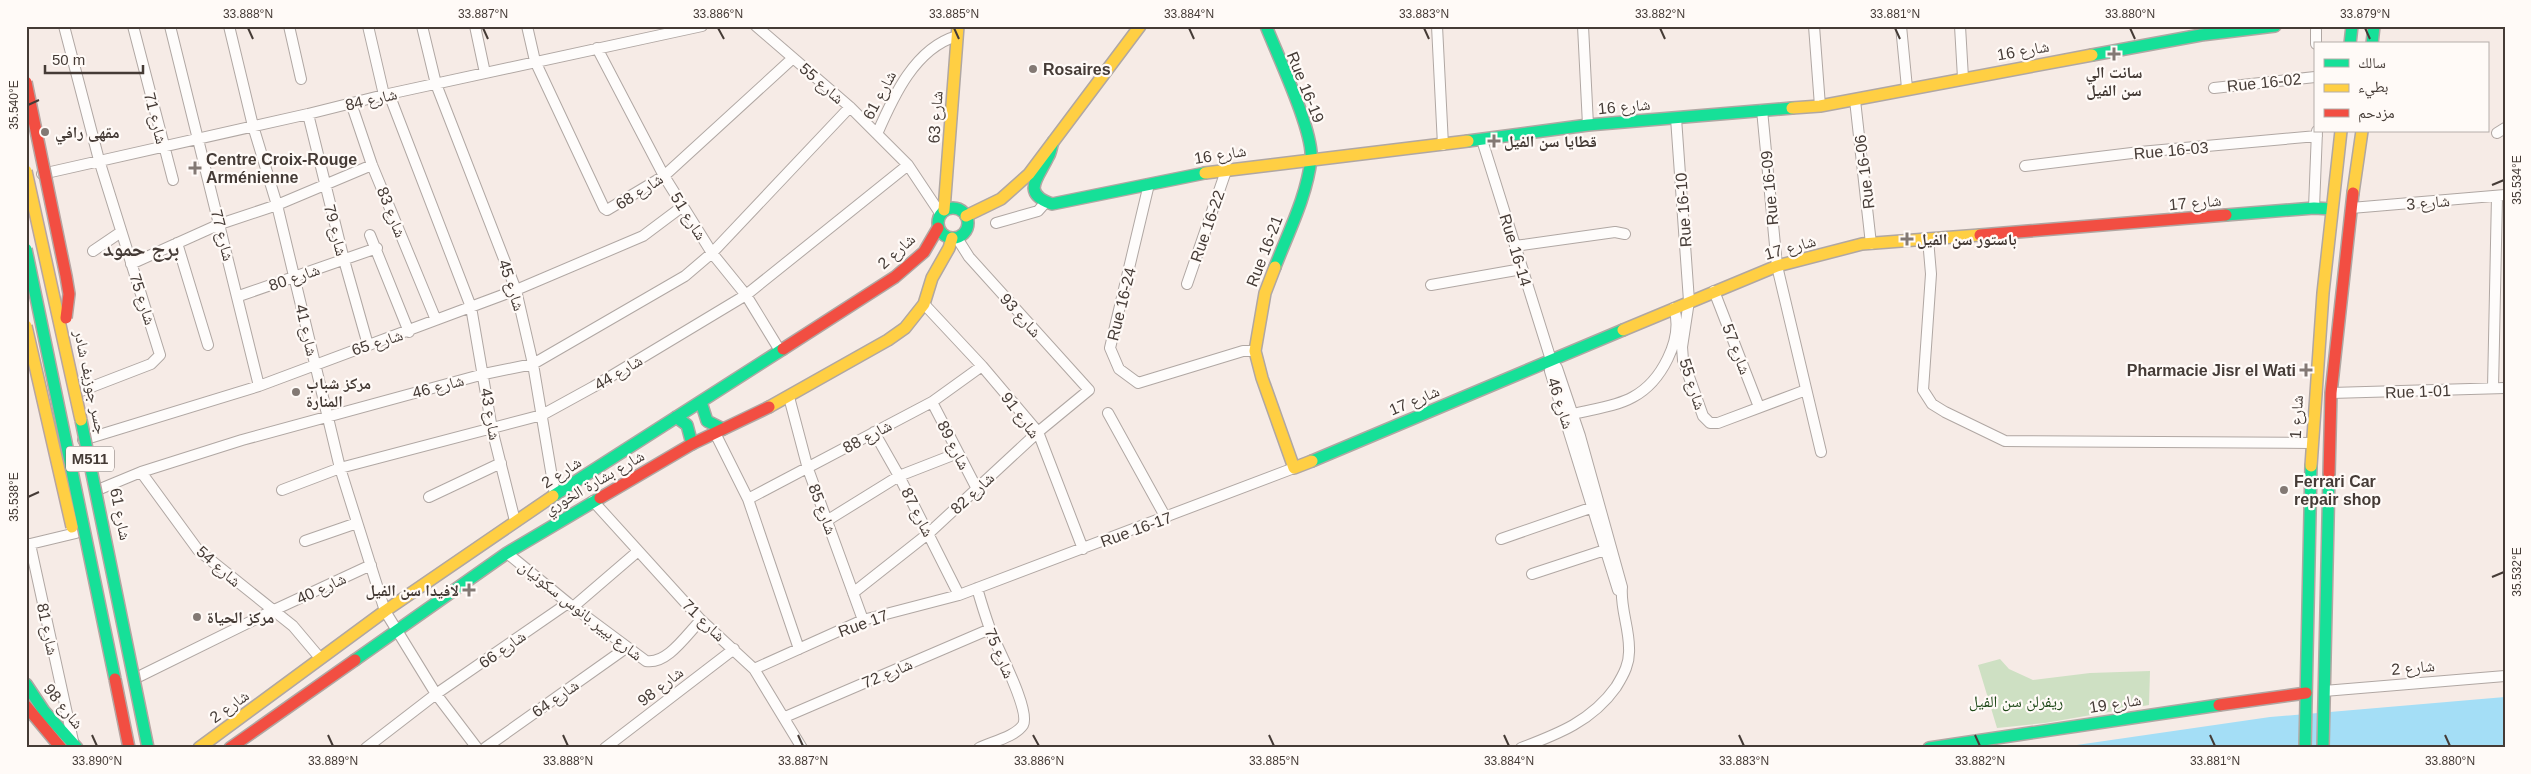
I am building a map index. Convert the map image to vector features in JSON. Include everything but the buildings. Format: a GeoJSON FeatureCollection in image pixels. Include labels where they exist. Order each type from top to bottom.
{"type":"FeatureCollection","features":[{"type":"Feature","properties":{"kind":"main road"},"geometry":{"type":"LineString","coordinates":[[966,216],[1001,198],[1029,174],[1140,26]]}},
{"type":"Feature","properties":{"kind":"main road","name":"Rue 16-19"},"geometry":{"type":"LineString","coordinates":[[1266,26],[1305,125],[1311,147],[1310,161]]}},
{"type":"Feature","properties":{"kind":"main road","name":"شارع 16"},"geometry":{"type":"LineString","coordinates":[[1045,203],[1052,204],[1227,168],[1270,162],[1310,161],[1588,125],[1820,106],[2200,30],[2275,26]]}},
{"type":"Feature","properties":{"kind":"main road"},"geometry":{"type":"LineString","coordinates":[[2350,42],[2352,26]]}},
{"type":"Feature","properties":{"kind":"main road"},"geometry":{"type":"LineString","coordinates":[[2372,42],[2374,26]]}},
{"type":"Feature","properties":{"kind":"main road","name":"شارع 63"},"geometry":{"type":"LineString","coordinates":[[942,212],[957,29]]}},
{"type":"Feature","properties":{"kind":"main road"},"geometry":{"type":"LineString","coordinates":[[26,82],[66,276],[68,304],[63,329]]}},
{"type":"Feature","properties":{"kind":"main road","name":"شارع 61"},"geometry":{"type":"LineString","coordinates":[[26,110],[40,174],[149,748]]}},
{"type":"Feature","properties":{"kind":"main road","name":"شارع 1"},"geometry":{"type":"LineString","coordinates":[[2305,748],[2311,443],[2315,375],[2341,132]]}},
{"type":"Feature","properties":{"kind":"main road","name":"شارع 1"},"geometry":{"type":"LineString","coordinates":[[2323,748],[2331,393],[2351,208],[2362,132]]}},
{"type":"Feature","properties":{"kind":"main road"},"geometry":{"type":"LineString","coordinates":[[1045,203],[1037,196],[1033,183],[1035,176],[1049,157],[1053,142]]}},
{"type":"Feature","properties":{"kind":"main road","name":"Rue 16-21"},"geometry":{"type":"LineString","coordinates":[[1294,468],[1262,378],[1255,351],[1265,293],[1289,234],[1310,161]]}},
{"type":"Feature","properties":{"kind":"main road","name":"جسر جوزيف شادر"},"geometry":{"type":"LineString","coordinates":[[26,171],[63,329],[149,748]]}},
{"type":"Feature","properties":{"kind":"main road"},"geometry":{"type":"LineString","coordinates":[[26,179],[40,174]]}},
{"type":"Feature","properties":{"kind":"main road"},"geometry":{"type":"LineString","coordinates":[[956,208],[966,216],[968,221],[966,231],[955,238],[946,237],[938,228],[942,212],[956,208]]}},
{"type":"Feature","properties":{"kind":"main road","name":"شارع 17"},"geometry":{"type":"LineString","coordinates":[[1294,468],[1714,291],[1777,266],[1853,246],[2314,208],[2332,209]]}},
{"type":"Feature","properties":{"kind":"main road","name":"شارع 2"},"geometry":{"type":"LineString","coordinates":[[199,748],[384,611],[515,521],[701,402],[779,349],[895,276],[924,252],[938,228]]}},
{"type":"Feature","properties":{"kind":"main road","name":"شارع بشارة الخوري"},"geometry":{"type":"LineString","coordinates":[[230,748],[507,553],[692,444],[789,396],[874,350],[905,328],[924,304],[932,278],[955,238]]}},
{"type":"Feature","properties":{"kind":"main road","name":"M511"},"geometry":{"type":"LineString","coordinates":[[26,249],[129,748]]}},
{"type":"Feature","properties":{"kind":"main road"},"geometry":{"type":"LineString","coordinates":[[26,296],[121,748]]}},
{"type":"Feature","properties":{"kind":"main road"},"geometry":{"type":"LineString","coordinates":[[26,326],[70,522],[98,595]]}},
{"type":"Feature","properties":{"kind":"main road"},"geometry":{"type":"LineString","coordinates":[[701,402],[708,421],[719,431]]}},
{"type":"Feature","properties":{"kind":"main road"},"geometry":{"type":"LineString","coordinates":[[676,417],[687,425],[692,444]]}},
{"type":"Feature","properties":{"kind":"main road","name":"شارع 98"},"geometry":{"type":"LineString","coordinates":[[26,684],[44,711],[75,746]]}},
{"type":"Feature","properties":{"kind":"main road","name":"شارع 19"},"geometry":{"type":"LineString","coordinates":[[1929,748],[2156,713],[2306,693]]}},
{"type":"Feature","properties":{"kind":"main road"},"geometry":{"type":"LineString","coordinates":[[26,706],[61,748]]}},
{"type":"Feature","properties":{"kind":"street"},"geometry":{"type":"LineString","coordinates":[[64,26],[99,160]]}},
{"type":"Feature","properties":{"kind":"street","name":"شارع 71"},"geometry":{"type":"LineString","coordinates":[[133,26],[173,180]]}},
{"type":"Feature","properties":{"kind":"street","name":"شارع 77"},"geometry":{"type":"LineString","coordinates":[[170,26],[239,296],[259,386]]}},
{"type":"Feature","properties":{"kind":"street","name":"شارع 41"},"geometry":{"type":"LineString","coordinates":[[229,26],[253,126],[277,205],[340,468],[384,611],[436,694],[477,748]]}},
{"type":"Feature","properties":{"kind":"street"},"geometry":{"type":"LineString","coordinates":[[290,26],[301,79]]}},
{"type":"Feature","properties":{"kind":"street"},"geometry":{"type":"LineString","coordinates":[[368,26],[386,94],[471,307]]}},
{"type":"Feature","properties":{"kind":"street"},"geometry":{"type":"LineString","coordinates":[[422,26],[436,84]]}},
{"type":"Feature","properties":{"kind":"street"},"geometry":{"type":"LineString","coordinates":[[475,26],[485,73]]}},
{"type":"Feature","properties":{"kind":"street"},"geometry":{"type":"LineString","coordinates":[[527,26],[535,61]]}},
{"type":"Feature","properties":{"kind":"street"},"geometry":{"type":"LineString","coordinates":[[655,26],[665,34]]}},
{"type":"Feature","properties":{"kind":"street","name":"شارع 84"},"geometry":{"type":"LineString","coordinates":[[40,174],[308,114],[386,94],[702,26]]}},
{"type":"Feature","properties":{"kind":"street","name":"شارع 55"},"geometry":{"type":"LineString","coordinates":[[756,26],[850,107],[908,165],[942,212]]}},
{"type":"Feature","properties":{"kind":"street"},"geometry":{"type":"LineString","coordinates":[[1437,26],[1443,145]]}},
{"type":"Feature","properties":{"kind":"street"},"geometry":{"type":"LineString","coordinates":[[1583,26],[1588,125]]}},
{"type":"Feature","properties":{"kind":"street"},"geometry":{"type":"LineString","coordinates":[[1814,26],[1820,106]]}},
{"type":"Feature","properties":{"kind":"street"},"geometry":{"type":"LineString","coordinates":[[1901,26],[1907,88]]}},
{"type":"Feature","properties":{"kind":"street"},"geometry":{"type":"LineString","coordinates":[[1960,26],[1963,78]]}},
{"type":"Feature","properties":{"kind":"street"},"geometry":{"type":"LineString","coordinates":[[2316,26],[2316,42]]}},
{"type":"Feature","properties":{"kind":"street","name":"شارع 61"},"geometry":{"type":"LineString","coordinates":[[877,134],[893,97],[909,73],[935,47],[957,29]]}},
{"type":"Feature","properties":{"kind":"street","name":"شارع 51"},"geometry":{"type":"LineString","coordinates":[[597,48],[664,176],[712,254],[746,294],[779,349]]}},
{"type":"Feature","properties":{"kind":"street","name":"شارع 68"},"geometry":{"type":"LineString","coordinates":[[535,61],[604,209],[609,210],[664,176],[793,58]]}},
{"type":"Feature","properties":{"kind":"street","name":"Rue 16-02"},"geometry":{"type":"LineString","coordinates":[[2214,88],[2314,76]]}},
{"type":"Feature","properties":{"kind":"street","name":"شارع 45"},"geometry":{"type":"LineString","coordinates":[[436,84],[516,290],[533,364],[555,495]]}},
{"type":"Feature","properties":{"kind":"street","name":"Rue 16-06"},"geometry":{"type":"LineString","coordinates":[[1855,100],[1871,244]]}},
{"type":"Feature","properties":{"kind":"street","name":"شارع 83"},"geometry":{"type":"LineString","coordinates":[[351,103],[372,165],[436,320]]}},
{"type":"Feature","properties":{"kind":"street","name":"شارع 46"},"geometry":{"type":"LineString","coordinates":[[141,472],[242,440],[327,416],[484,374],[533,364],[662,290],[712,254],[850,107]]}},
{"type":"Feature","properties":{"kind":"street","name":"Rue 16-09"},"geometry":{"type":"LineString","coordinates":[[1762,110],[1777,266]]}},
{"type":"Feature","properties":{"kind":"street","name":"شارع 79"},"geometry":{"type":"LineString","coordinates":[[308,114],[324,184],[368,345]]}},
{"type":"Feature","properties":{"kind":"street","name":"Rue 16-10"},"geometry":{"type":"LineString","coordinates":[[1676,118],[1689,302]]}},
{"type":"Feature","properties":{"kind":"street"},"geometry":{"type":"LineString","coordinates":[[2314,208],[2317,134]]}},
{"type":"Feature","properties":{"kind":"street","name":"Rue 16-03"},"geometry":{"type":"LineString","coordinates":[[2025,166],[2317,134]]}},
{"type":"Feature","properties":{"kind":"street","name":"Rue 16-14"},"geometry":{"type":"LineString","coordinates":[[1482,140],[1551,360]]}},
{"type":"Feature","properties":{"kind":"street","name":"شارع 75"},"geometry":{"type":"LineString","coordinates":[[81,391],[151,364],[160,355],[99,160]]}},
{"type":"Feature","properties":{"kind":"street"},"geometry":{"type":"LineString","coordinates":[[131,264],[220,224],[277,205],[372,165]]}},
{"type":"Feature","properties":{"kind":"street","name":"شارع 44"},"geometry":{"type":"LineString","coordinates":[[282,490],[340,468],[542,415],[602,382],[746,294],[908,165]]}},
{"type":"Feature","properties":{"kind":"street","name":"Rue 16-22"},"geometry":{"type":"LineString","coordinates":[[1187,284],[1227,168]]}},
{"type":"Feature","properties":{"kind":"street","name":"Rue 16-24"},"geometry":{"type":"LineString","coordinates":[[1149,184],[1126,287],[1111,337],[1110,348],[1119,369],[1138,383],[1243,351],[1255,351]]}},
{"type":"Feature","properties":{"kind":"street"},"geometry":{"type":"LineString","coordinates":[[2493,388],[2501,196]]}},
{"type":"Feature","properties":{"kind":"street","name":"شارع 3"},"geometry":{"type":"LineString","coordinates":[[2351,208],[2501,196]]}},
{"type":"Feature","properties":{"kind":"street"},"geometry":{"type":"LineString","coordinates":[[996,223],[1038,211],[1045,203]]}},
{"type":"Feature","properties":{"kind":"street","name":"شارع 65"},"geometry":{"type":"LineString","coordinates":[[58,444],[91,439],[259,386],[315,364],[409,332],[516,290],[644,236],[683,206]]}},
{"type":"Feature","properties":{"kind":"street"},"geometry":{"type":"LineString","coordinates":[[92,251],[121,232]]}},
{"type":"Feature","properties":{"kind":"street"},"geometry":{"type":"LineString","coordinates":[[1515,246],[1615,232],[1625,234]]}},
{"type":"Feature","properties":{"kind":"street"},"geometry":{"type":"LineString","coordinates":[[370,235],[409,332]]}},
{"type":"Feature","properties":{"kind":"street","name":"شارع 93"},"geometry":{"type":"LineString","coordinates":[[955,238],[969,257],[1089,390]]}},
{"type":"Feature","properties":{"kind":"street"},"geometry":{"type":"LineString","coordinates":[[1928,239],[1931,274],[1923,390],[1932,404],[1945,412],[2005,441],[2311,443]]}},
{"type":"Feature","properties":{"kind":"street"},"geometry":{"type":"LineString","coordinates":[[177,243],[208,345]]}},
{"type":"Feature","properties":{"kind":"street","name":"شارع 80"},"geometry":{"type":"LineString","coordinates":[[239,296],[376,248]]}},
{"type":"Feature","properties":{"kind":"street"},"geometry":{"type":"LineString","coordinates":[[1777,266],[1820,452]]}},
{"type":"Feature","properties":{"kind":"street"},"geometry":{"type":"LineString","coordinates":[[1431,285],[1522,270]]}},
{"type":"Feature","properties":{"kind":"street","name":"شارع 57"},"geometry":{"type":"LineString","coordinates":[[1714,291],[1760,407]]}},
{"type":"Feature","properties":{"kind":"street","name":"شارع 55"},"geometry":{"type":"LineString","coordinates":[[1689,302],[1682,340],[1683,360],[1703,416],[1710,422],[1718,423],[1806,390]]}},
{"type":"Feature","properties":{"kind":"street","name":"شارع 91"},"geometry":{"type":"LineString","coordinates":[[924,304],[982,366],[1038,432],[1083,549]]}},
{"type":"Feature","properties":{"kind":"street","name":"شارع 43"},"geometry":{"type":"LineString","coordinates":[[471,307],[492,429],[515,521]]}},
{"type":"Feature","properties":{"kind":"street"},"geometry":{"type":"LineString","coordinates":[[1573,414],[1622,402],[1641,392],[1672,353],[1678,321],[1674,308]]}},
{"type":"Feature","properties":{"kind":"street","name":"شارع 46"},"geometry":{"type":"LineString","coordinates":[[1521,748],[1566,731],[1605,702],[1624,674],[1630,650],[1621,595],[1616,588],[1608,549],[1573,414],[1558,368],[1551,360]]}},
{"type":"Feature","properties":{"kind":"street","name":"شارع 46"},"geometry":{"type":"LineString","coordinates":[[1551,360],[1550,371],[1596,506]]}},
{"type":"Feature","properties":{"kind":"street","name":"شارع 88"},"geometry":{"type":"LineString","coordinates":[[748,500],[932,402],[982,366]]}},
{"type":"Feature","properties":{"kind":"street","name":"Rue 1-01"},"geometry":{"type":"LineString","coordinates":[[2331,393],[2505,388]]}},
{"type":"Feature","properties":{"kind":"street","name":"شارع 82"},"geometry":{"type":"LineString","coordinates":[[853,593],[929,533],[1038,432],[1089,390]]}},
{"type":"Feature","properties":{"kind":"street","name":"شارع 85"},"geometry":{"type":"LineString","coordinates":[[789,396],[808,469],[863,620]]}},
{"type":"Feature","properties":{"kind":"street","name":"شارع 89"},"geometry":{"type":"LineString","coordinates":[[932,402],[977,489]]}},
{"type":"Feature","properties":{"kind":"street"},"geometry":{"type":"LineString","coordinates":[[1108,413],[1166,518]]}},
{"type":"Feature","properties":{"kind":"street"},"geometry":{"type":"LineString","coordinates":[[719,431],[748,500],[799,649]]}},
{"type":"Feature","properties":{"kind":"street","name":"شارع 87"},"geometry":{"type":"LineString","coordinates":[[874,432],[929,533],[959,595]]}},
{"type":"Feature","properties":{"kind":"street"},"geometry":{"type":"LineString","coordinates":[[828,520],[899,476],[958,453]]}},
{"type":"Feature","properties":{"kind":"street"},"geometry":{"type":"LineString","coordinates":[[428,497],[501,464]]}},
{"type":"Feature","properties":{"kind":"street","name":"Rue 16-17"},"geometry":{"type":"LineString","coordinates":[[976,588],[1166,518],[1294,468]]}},
{"type":"Feature","properties":{"kind":"street"},"geometry":{"type":"LineString","coordinates":[[100,489],[141,472]]}},
{"type":"Feature","properties":{"kind":"street","name":"شارع 54"},"geometry":{"type":"LineString","coordinates":[[141,472],[198,550],[292,626],[320,658]]}},
{"type":"Feature","properties":{"kind":"street","name":"شارع 71"},"geometry":{"type":"LineString","coordinates":[[593,501],[637,552],[701,620],[754,669],[785,717],[802,748]]}},
{"type":"Feature","properties":{"kind":"street"},"geometry":{"type":"LineString","coordinates":[[1501,539],[1596,506]]}},
{"type":"Feature","properties":{"kind":"street"},"geometry":{"type":"LineString","coordinates":[[305,541],[358,523]]}},
{"type":"Feature","properties":{"kind":"street"},"geometry":{"type":"LineString","coordinates":[[28,545],[76,533]]}},
{"type":"Feature","properties":{"kind":"street","name":"شارع 81"},"geometry":{"type":"LineString","coordinates":[[28,545],[75,746]]}},
{"type":"Feature","properties":{"kind":"street"},"geometry":{"type":"LineString","coordinates":[[1532,574],[1608,549]]}},
{"type":"Feature","properties":{"kind":"street","name":"شارع 66"},"geometry":{"type":"LineString","coordinates":[[366,748],[436,694],[571,605],[637,552]]}},
{"type":"Feature","properties":{"kind":"street","name":"شارع بيير بانوس سكونيان"},"geometry":{"type":"LineString","coordinates":[[507,553],[626,648],[646,660],[659,661],[701,620]]}},
{"type":"Feature","properties":{"kind":"street","name":"شارع 40"},"geometry":{"type":"LineString","coordinates":[[136,678],[371,565]]}},
{"type":"Feature","properties":{"kind":"street","name":"شارع 75"},"geometry":{"type":"LineString","coordinates":[[976,588],[990,628],[1022,704],[1025,718],[1024,724],[1014,733],[979,748]]}},
{"type":"Feature","properties":{"kind":"street","name":"Rue 17"},"geometry":{"type":"LineString","coordinates":[[754,669],[863,620],[959,595],[976,588]]}},
{"type":"Feature","properties":{"kind":"street","name":"شارع 72"},"geometry":{"type":"LineString","coordinates":[[785,717],[990,628]]}},
{"type":"Feature","properties":{"kind":"street","name":"شارع 64"},"geometry":{"type":"LineString","coordinates":[[485,748],[626,648]]}},
{"type":"Feature","properties":{"kind":"street","name":"شارع 98"},"geometry":{"type":"LineString","coordinates":[[605,748],[734,649]]}},
{"type":"Feature","properties":{"kind":"street","name":"شارع 2"},"geometry":{"type":"LineString","coordinates":[[2324,690],[2505,676]]}},
{"type":"Feature","properties":{"kind":"green space","name":"ريفرلن سن الفيل"},"geometry":{"type":"Polygon","coordinates":[[[2000,659],[2009,669],[2033,680],[2090,673],[2150,671],[2149,705],[2045,723],[1997,728],[1978,665],[2000,659]]]}},
{"type":"Feature","properties":{"kind":"water"},"geometry":{"type":"Polygon","coordinates":[[[2505,697],[2505,748],[2056,748],[2270,717],[2505,697]]]}},
{"type":"Feature","properties":{"kind":"traffic: fast"},"geometry":{"type":"LineString","coordinates":[[1266,26],[1301,112],[1307,131],[1311,159],[1306,187],[1275,267]]}},
{"type":"Feature","properties":{"kind":"traffic: fast"},"geometry":{"type":"LineString","coordinates":[[2092,55],[2201,35],[2275,26]]}},
{"type":"Feature","properties":{"kind":"traffic: fast"},"geometry":{"type":"LineString","coordinates":[[2350,42],[2352,26]]}},
{"type":"Feature","properties":{"kind":"traffic: fast"},"geometry":{"type":"LineString","coordinates":[[2372,42],[2374,26]]}},
{"type":"Feature","properties":{"kind":"traffic: fast"},"geometry":{"type":"LineString","coordinates":[[1468,141],[1588,125],[1792,108]]}},
{"type":"Feature","properties":{"kind":"traffic: fast"},"geometry":{"type":"LineString","coordinates":[[1053,142],[1049,155],[1037,178],[1034,190],[1042,200],[1052,204],[1205,173]]}},
{"type":"Feature","properties":{"kind":"traffic: fast"},"geometry":{"type":"LineString","coordinates":[[953,208],[964,212],[968,223],[964,234],[953,238],[942,234],[938,223],[942,212],[953,208]]}},
{"type":"Feature","properties":{"kind":"traffic: fast"},"geometry":{"type":"LineString","coordinates":[[2226,215],[2314,208],[2332,209]]}},
{"type":"Feature","properties":{"kind":"traffic: fast"},"geometry":{"type":"LineString","coordinates":[[26,249],[115,679]]}},
{"type":"Feature","properties":{"kind":"traffic: fast"},"geometry":{"type":"LineString","coordinates":[[1312,461],[1623,330]]}},
{"type":"Feature","properties":{"kind":"traffic: fast"},"geometry":{"type":"LineString","coordinates":[[553,496],[783,349]]}},
{"type":"Feature","properties":{"kind":"traffic: fast"},"geometry":{"type":"LineString","coordinates":[[701,402],[707,421],[723,429]]}},
{"type":"Feature","properties":{"kind":"traffic: fast"},"geometry":{"type":"LineString","coordinates":[[676,417],[687,425],[692,444]]}},
{"type":"Feature","properties":{"kind":"traffic: fast"},"geometry":{"type":"LineString","coordinates":[[81,420],[148,748]]}},
{"type":"Feature","properties":{"kind":"traffic: fast"},"geometry":{"type":"LineString","coordinates":[[2305,748],[2311,466]]}},
{"type":"Feature","properties":{"kind":"traffic: fast"},"geometry":{"type":"LineString","coordinates":[[2323,748],[2329,475]]}},
{"type":"Feature","properties":{"kind":"traffic: fast"},"geometry":{"type":"LineString","coordinates":[[355,660],[507,553],[600,498]]}},
{"type":"Feature","properties":{"kind":"traffic: fast"},"geometry":{"type":"LineString","coordinates":[[26,684],[44,711],[77,748]]}},
{"type":"Feature","properties":{"kind":"traffic: fast"},"geometry":{"type":"LineString","coordinates":[[1929,748],[2219,705]]}},
{"type":"Feature","properties":{"kind":"traffic: slow"},"geometry":{"type":"LineString","coordinates":[[944,210],[958,26]]}},
{"type":"Feature","properties":{"kind":"traffic: slow"},"geometry":{"type":"LineString","coordinates":[[966,216],[1001,199],[1029,174],[1140,26]]}},
{"type":"Feature","properties":{"kind":"traffic: slow"},"geometry":{"type":"LineString","coordinates":[[1792,108],[1820,106],[2092,55]]}},
{"type":"Feature","properties":{"kind":"traffic: slow"},"geometry":{"type":"LineString","coordinates":[[2311,466],[2323,293],[2341,132]]}},
{"type":"Feature","properties":{"kind":"traffic: slow"},"geometry":{"type":"LineString","coordinates":[[2353,193],[2362,132]]}},
{"type":"Feature","properties":{"kind":"traffic: slow"},"geometry":{"type":"LineString","coordinates":[[1205,173],[1468,141]]}},
{"type":"Feature","properties":{"kind":"traffic: slow"},"geometry":{"type":"LineString","coordinates":[[26,171],[81,420]]}},
{"type":"Feature","properties":{"kind":"traffic: slow"},"geometry":{"type":"LineString","coordinates":[[1623,330],[1777,266],[1862,244],[1980,235]]}},
{"type":"Feature","properties":{"kind":"traffic: slow"},"geometry":{"type":"LineString","coordinates":[[769,407],[888,340],[905,328],[924,304],[932,278],[949,248],[952,238]]}},
{"type":"Feature","properties":{"kind":"traffic: slow"},"geometry":{"type":"LineString","coordinates":[[1275,267],[1265,293],[1255,351],[1262,378],[1294,468],[1312,461]]}},
{"type":"Feature","properties":{"kind":"traffic: slow"},"geometry":{"type":"LineString","coordinates":[[26,326],[72,527]]}},
{"type":"Feature","properties":{"kind":"traffic: slow"},"geometry":{"type":"LineString","coordinates":[[199,748],[385,611],[553,496]]}},
{"type":"Feature","properties":{"kind":"traffic: jam"},"geometry":{"type":"LineString","coordinates":[[26,82],[66,276],[69,294],[66,318]]}},
{"type":"Feature","properties":{"kind":"traffic: jam"},"geometry":{"type":"LineString","coordinates":[[2329,475],[2331,393],[2353,193]]}},
{"type":"Feature","properties":{"kind":"traffic: jam"},"geometry":{"type":"LineString","coordinates":[[1980,235],[2226,215]]}},
{"type":"Feature","properties":{"kind":"traffic: jam"},"geometry":{"type":"LineString","coordinates":[[783,349],[895,277],[924,252],[938,228]]}},
{"type":"Feature","properties":{"kind":"traffic: jam"},"geometry":{"type":"LineString","coordinates":[[600,498],[692,444],[769,407]]}},
{"type":"Feature","properties":{"kind":"traffic: jam"},"geometry":{"type":"LineString","coordinates":[[230,748],[355,660]]}},
{"type":"Feature","properties":{"kind":"traffic: jam"},"geometry":{"type":"LineString","coordinates":[[115,679],[129,748]]}},
{"type":"Feature","properties":{"kind":"traffic: jam"},"geometry":{"type":"LineString","coordinates":[[2219,705],[2306,693]]}},
{"type":"Feature","properties":{"kind":"traffic: jam"},"geometry":{"type":"LineString","coordinates":[[26,706],[61,748]]}},
{"type":"Feature","properties":{"kind":"place","name":"سانت الي سن الفيل"},"geometry":{"type":"Point","coordinates":[2114,54]}},
{"type":"Feature","properties":{"kind":"place","name":"Rosaires"},"geometry":{"type":"Point","coordinates":[1033,69]}},
{"type":"Feature","properties":{"kind":"place","name":"مقهى رافي"},"geometry":{"type":"Point","coordinates":[45,132]}},
{"type":"Feature","properties":{"kind":"place","name":"قطايا سن الفيل"},"geometry":{"type":"Point","coordinates":[1494,141]}},
{"type":"Feature","properties":{"kind":"place","name":"Centre Croix-Rouge Arménienne"},"geometry":{"type":"Point","coordinates":[195,168]}},
{"type":"Feature","properties":{"kind":"place","name":"باستور سن الفيل"},"geometry":{"type":"Point","coordinates":[1907,239]}},
{"type":"Feature","properties":{"kind":"place","name":"Pharmacie Jisr el Wati"},"geometry":{"type":"Point","coordinates":[2306,370]}},
{"type":"Feature","properties":{"kind":"place","name":"مركز شباب المنارة"},"geometry":{"type":"Point","coordinates":[296,392]}},
{"type":"Feature","properties":{"kind":"place","name":"Ferrari Car repair shop"},"geometry":{"type":"Point","coordinates":[2284,490]}},
{"type":"Feature","properties":{"kind":"place","name":"لافيدا سن الفيل"},"geometry":{"type":"Point","coordinates":[469,590]}},
{"type":"Feature","properties":{"kind":"place","name":"مركز الحياة"},"geometry":{"type":"Point","coordinates":[197,617]}},
{"type":"Feature","properties":{"kind":"district","name":"برج حموﺪ"},"geometry":{"type":"Point","coordinates":[141,249]}}]}
